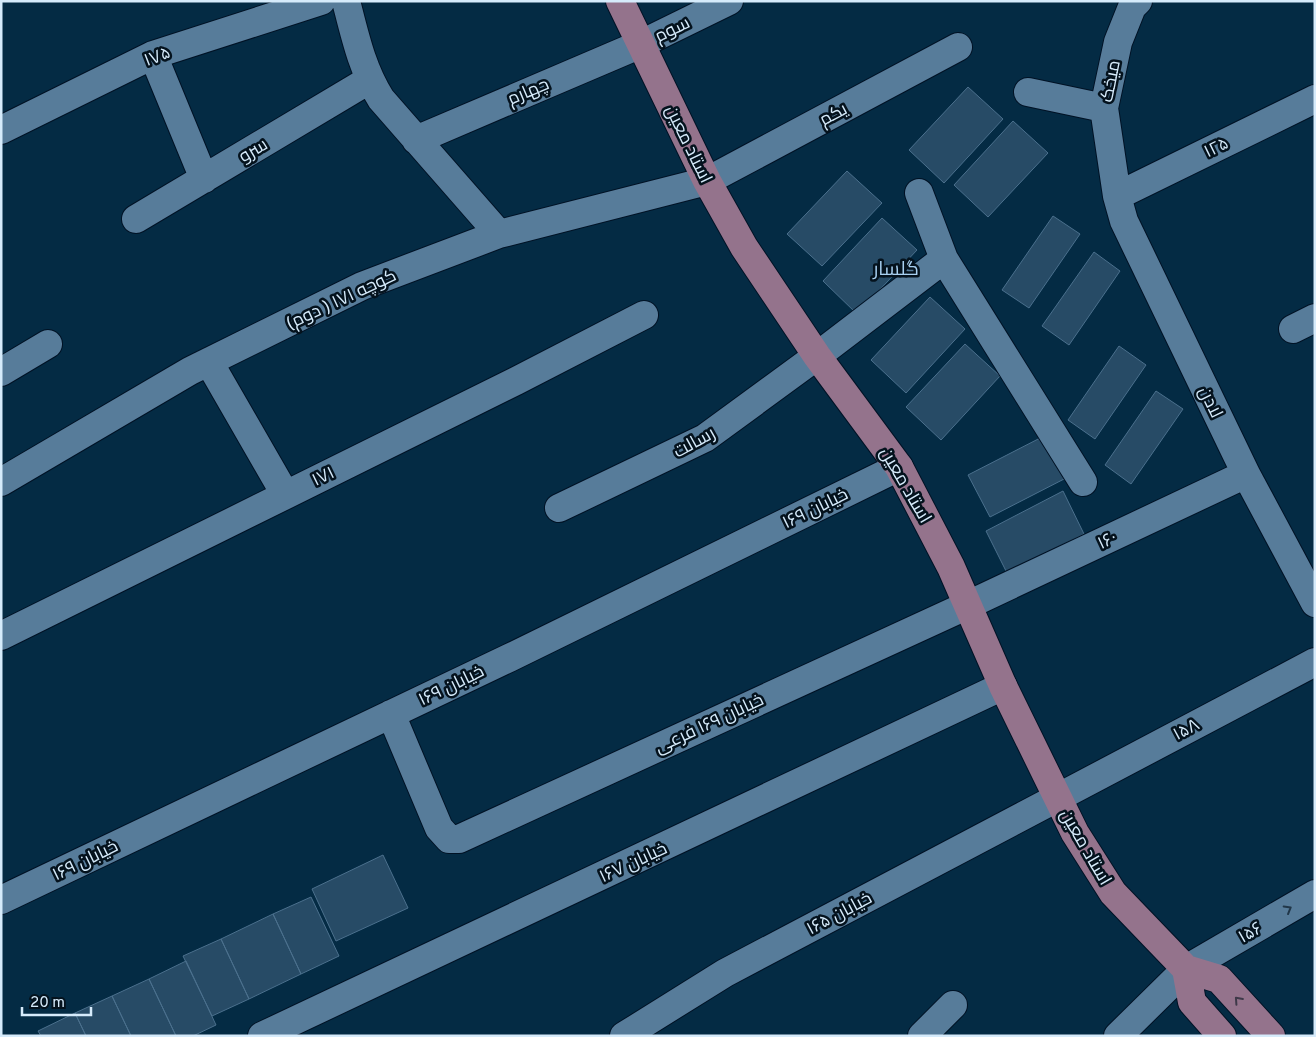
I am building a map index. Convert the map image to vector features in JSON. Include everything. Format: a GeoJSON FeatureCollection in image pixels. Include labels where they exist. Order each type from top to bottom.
{"type":"FeatureCollection","features":[{"type":"Feature","properties":{"kind":"main road","name":"استاد معین"},"geometry":{"type":"LineString","coordinates":[[620,1],[707,181],[744,247],[817,356],[899,467],[968,605],[1002,686],[1075,833],[1113,893],[1186,969],[1219,979],[1271,1036]]}},
{"type":"Feature","properties":{"kind":"main road"},"geometry":{"type":"LineString","coordinates":[[1186,969],[1192,1002],[1222,1036]]}},
{"type":"Feature","properties":{"kind":"street","name":"۱۷۵"},"geometry":{"type":"LineString","coordinates":[[1,130],[153,56],[321,1]]}},
{"type":"Feature","properties":{"kind":"street"},"geometry":{"type":"LineString","coordinates":[[346,1],[358,51],[369,80],[381,99],[499,234]]}},
{"type":"Feature","properties":{"kind":"street","name":"سوم"},"geometry":{"type":"LineString","coordinates":[[641,44],[729,1]]}},
{"type":"Feature","properties":{"kind":"street","name":"میخک"},"geometry":{"type":"LineString","coordinates":[[1117,196],[1104,108],[1118,42],[1132,7],[1138,1]]}},
{"type":"Feature","properties":{"kind":"street","name":"چهارم"},"geometry":{"type":"LineString","coordinates":[[416,140],[641,44]]}},
{"type":"Feature","properties":{"kind":"street","name":"یکم"},"geometry":{"type":"LineString","coordinates":[[707,181],[958,47]]}},
{"type":"Feature","properties":{"kind":"street"},"geometry":{"type":"LineString","coordinates":[[153,56],[204,179]]}},
{"type":"Feature","properties":{"kind":"street","name":"سرو"},"geometry":{"type":"LineString","coordinates":[[136,219],[369,80]]}},
{"type":"Feature","properties":{"kind":"street"},"geometry":{"type":"LineString","coordinates":[[1028,92],[1104,108]]}},
{"type":"Feature","properties":{"kind":"street","name":"۱۲۵"},"geometry":{"type":"LineString","coordinates":[[1117,196],[1315,99]]}},
{"type":"Feature","properties":{"kind":"street","name":"کوچه ۱۷۱ ( دوم)"},"geometry":{"type":"LineString","coordinates":[[1,482],[209,362],[362,286],[499,234],[707,181]]}},
{"type":"Feature","properties":{"kind":"street"},"geometry":{"type":"LineString","coordinates":[[919,193],[944,259],[1083,482]]}},
{"type":"Feature","properties":{"kind":"street","name":"لادن"},"geometry":{"type":"LineString","coordinates":[[1117,196],[1124,222],[1246,474],[1305,563],[1315,603]]}},
{"type":"Feature","properties":{"kind":"street","name":"رسالت"},"geometry":{"type":"LineString","coordinates":[[559,508],[705,438],[817,356],[944,259]]}},
{"type":"Feature","properties":{"kind":"street","name":"۱۷۱"},"geometry":{"type":"LineString","coordinates":[[1,636],[516,381],[644,314]]}},
{"type":"Feature","properties":{"kind":"street"},"geometry":{"type":"LineString","coordinates":[[1,372],[48,344]]}},
{"type":"Feature","properties":{"kind":"street"},"geometry":{"type":"LineString","coordinates":[[209,362],[285,494]]}},
{"type":"Feature","properties":{"kind":"street","name":"خیابان ۱۶۹"},"geometry":{"type":"LineString","coordinates":[[1,900],[391,714],[899,467]]}},
{"type":"Feature","properties":{"kind":"street","name":"۱۶۰"},"geometry":{"type":"LineString","coordinates":[[968,605],[1246,474]]}},
{"type":"Feature","properties":{"kind":"street","name":"خیابان ۱۶۹ فرعی"},"geometry":{"type":"LineString","coordinates":[[391,714],[439,828],[449,839],[459,839],[968,605]]}},
{"type":"Feature","properties":{"kind":"street","name":"۱۵۸"},"geometry":{"type":"LineString","coordinates":[[1058,796],[1315,662]]}},
{"type":"Feature","properties":{"kind":"street","name":"خیابان ۱۶۷"},"geometry":{"type":"LineString","coordinates":[[262,1036],[1002,686]]}},
{"type":"Feature","properties":{"kind":"street","name":"خیابان ۱۶۵"},"geometry":{"type":"LineString","coordinates":[[624,1036],[725,973],[1058,796]]}},
{"type":"Feature","properties":{"kind":"street","name":"۱۵۶"},"geometry":{"type":"LineString","coordinates":[[1118,1036],[1186,969],[1315,894]]}},
{"type":"Feature","properties":{"kind":"street"},"geometry":{"type":"LineString","coordinates":[[922,1036],[952,1005]]}},
{"type":"Feature","properties":{"kind":"building"},"geometry":{"type":"Polygon","coordinates":[[[968,87],[1003,119],[944,183],[909,150],[968,87]]]}},
{"type":"Feature","properties":{"kind":"building"},"geometry":{"type":"Polygon","coordinates":[[[1013,121],[1048,153],[988,217],[954,185],[1013,121]]]}},
{"type":"Feature","properties":{"kind":"building"},"geometry":{"type":"Polygon","coordinates":[[[847,171],[882,203],[822,266],[787,234],[847,171]]]}},
{"type":"Feature","properties":{"kind":"building"},"geometry":{"type":"Polygon","coordinates":[[[1053,216],[1080,234],[1029,308],[1002,290],[1053,216]]]}},
{"type":"Feature","properties":{"kind":"building"},"geometry":{"type":"Polygon","coordinates":[[[882,218],[917,250],[857,314],[823,281],[882,218]]]}},
{"type":"Feature","properties":{"kind":"building"},"geometry":{"type":"Polygon","coordinates":[[[1094,252],[1120,271],[1069,345],[1042,326],[1094,252]]]}},
{"type":"Feature","properties":{"kind":"building"},"geometry":{"type":"Polygon","coordinates":[[[930,297],[965,329],[906,393],[871,360],[930,297]]]}},
{"type":"Feature","properties":{"kind":"building"},"geometry":{"type":"Polygon","coordinates":[[[965,344],[1000,376],[941,440],[906,407],[965,344]]]}},
{"type":"Feature","properties":{"kind":"building"},"geometry":{"type":"Polygon","coordinates":[[[1119,346],[1146,365],[1095,439],[1068,420],[1119,346]]]}},
{"type":"Feature","properties":{"kind":"building"},"geometry":{"type":"Polygon","coordinates":[[[1156,391],[1183,409],[1131,484],[1105,465],[1156,391]]]}},
{"type":"Feature","properties":{"kind":"building"},"geometry":{"type":"Polygon","coordinates":[[[1046,435],[1068,477],[990,517],[968,475],[1046,435]]]}},
{"type":"Feature","properties":{"kind":"building"},"geometry":{"type":"Polygon","coordinates":[[[1063,491],[1084,534],[1007,573],[986,531],[1063,491]]]}},
{"type":"Feature","properties":{"kind":"building"},"geometry":{"type":"Polygon","coordinates":[[[383,855],[408,908],[336,941],[312,889],[383,855]]]}},
{"type":"Feature","properties":{"kind":"building"},"geometry":{"type":"Polygon","coordinates":[[[311,897],[339,956],[301,974],[273,914],[311,897]]]}},
{"type":"Feature","properties":{"kind":"building"},"geometry":{"type":"Polygon","coordinates":[[[273,914],[301,974],[249,999],[221,939],[273,914]]]}},
{"type":"Feature","properties":{"kind":"building"},"geometry":{"type":"Polygon","coordinates":[[[221,939],[249,999],[212,1016],[183,956],[221,939]]]}},
{"type":"Feature","properties":{"kind":"building"},"geometry":{"type":"Polygon","coordinates":[[[186,961],[216,1025],[193,1036],[176,1036],[149,979],[186,961]]]}},
{"type":"Feature","properties":{"kind":"building"},"geometry":{"type":"Polygon","coordinates":[[[149,979],[176,1036],[131,1036],[112,996],[149,979]]]}},
{"type":"Feature","properties":{"kind":"building"},"geometry":{"type":"Polygon","coordinates":[[[112,996],[131,1036],[86,1036],[75,1013],[112,996]]]}},
{"type":"Feature","properties":{"kind":"building"},"geometry":{"type":"Polygon","coordinates":[[[75,1013],[86,1036],[41,1036],[38,1031],[75,1013]]]}},
{"type":"Feature","properties":{"kind":"district","name":"گلسار"},"geometry":{"type":"Point","coordinates":[896,268]}}]}
